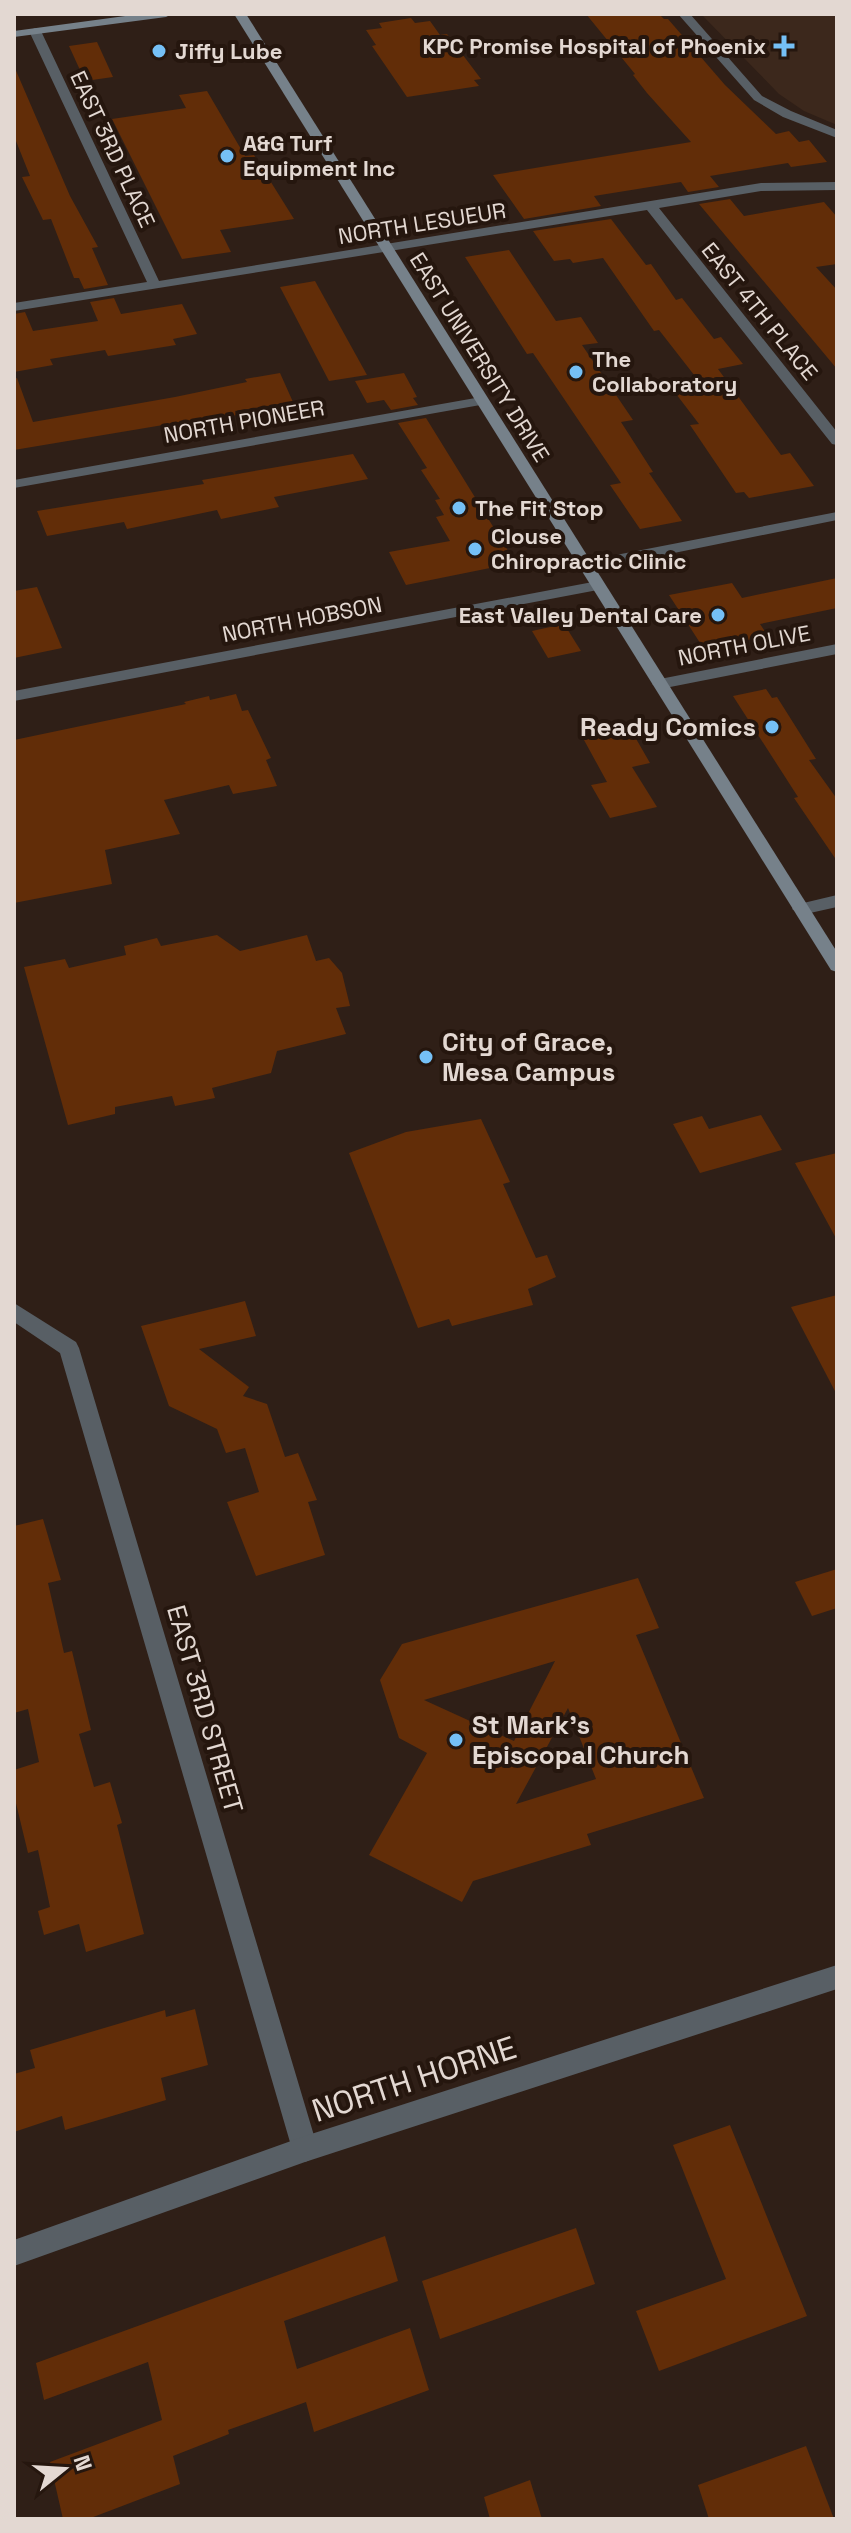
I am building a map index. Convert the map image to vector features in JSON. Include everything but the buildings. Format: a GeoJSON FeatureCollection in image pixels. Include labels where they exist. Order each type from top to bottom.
{"type":"FeatureCollection","features":[{"type":"Feature","properties":{"kind":"main road"},"geometry":{"type":"LineString","coordinates":[[14,34],[166,14]]}},
{"type":"Feature","properties":{"kind":"main road","name":"EAST UNIVERSITY DRIVE"},"geometry":{"type":"LineString","coordinates":[[240,14],[837,966]]}},
{"type":"Feature","properties":{"kind":"street"},"geometry":{"type":"LineString","coordinates":[[684,14],[758,98],[787,114],[837,134]]}},
{"type":"Feature","properties":{"kind":"street","name":"EAST 3RD PLACE"},"geometry":{"type":"LineString","coordinates":[[35,31],[154,284]]}},
{"type":"Feature","properties":{"kind":"street","name":"NORTH LESUEUR"},"geometry":{"type":"LineString","coordinates":[[14,307],[761,187],[837,186]]}},
{"type":"Feature","properties":{"kind":"street","name":"EAST 4TH PLACE"},"geometry":{"type":"LineString","coordinates":[[651,206],[837,441]]}},
{"type":"Feature","properties":{"kind":"street","name":"NORTH PIONEER"},"geometry":{"type":"LineString","coordinates":[[14,484],[481,401]]}},
{"type":"Feature","properties":{"kind":"street"},"geometry":{"type":"LineString","coordinates":[[585,566],[837,516]]}},
{"type":"Feature","properties":{"kind":"street","name":"NORTH HOBSON"},"geometry":{"type":"LineString","coordinates":[[14,696],[598,586]]}},
{"type":"Feature","properties":{"kind":"street","name":"NORTH OLIVE"},"geometry":{"type":"LineString","coordinates":[[660,684],[837,649]]}},
{"type":"Feature","properties":{"kind":"street"},"geometry":{"type":"LineString","coordinates":[[801,909],[837,901]]}},
{"type":"Feature","properties":{"kind":"street","name":"EAST 3RD STREET"},"geometry":{"type":"LineString","coordinates":[[14,1311],[69,1348],[305,2149]]}},
{"type":"Feature","properties":{"kind":"street","name":"NORTH HORNE"},"geometry":{"type":"LineString","coordinates":[[14,2253],[305,2149],[837,1977]]}},
{"type":"Feature","properties":{"kind":"shaded area","name":"KPC Promise Hospital of Phoenix"},"geometry":{"type":"Polygon","coordinates":[[[701,14],[837,14],[837,125],[804,111],[779,94],[701,14]]]}},
{"type":"Feature","properties":{"kind":"place","name":"KPC Promise Hospital of Phoenix"},"geometry":{"type":"Point","coordinates":[784,46]}},
{"type":"Feature","properties":{"kind":"place","name":"Jiffy Lube"},"geometry":{"type":"Point","coordinates":[159,51]}},
{"type":"Feature","properties":{"kind":"place","name":"A&G Turf Equipment Inc"},"geometry":{"type":"Point","coordinates":[227,156]}},
{"type":"Feature","properties":{"kind":"place","name":"The Collaboratory"},"geometry":{"type":"Point","coordinates":[576,372]}},
{"type":"Feature","properties":{"kind":"place","name":"The Fit Stop"},"geometry":{"type":"Point","coordinates":[459,508]}},
{"type":"Feature","properties":{"kind":"place","name":"Clouse Chiropractic Clinic"},"geometry":{"type":"Point","coordinates":[475,549]}},
{"type":"Feature","properties":{"kind":"place","name":"East Valley Dental Care"},"geometry":{"type":"Point","coordinates":[718,615]}},
{"type":"Feature","properties":{"kind":"place","name":"Ready Comics"},"geometry":{"type":"Point","coordinates":[772,727]}},
{"type":"Feature","properties":{"kind":"place","name":"City of Grace, Mesa Campus"},"geometry":{"type":"Point","coordinates":[426,1057]}},
{"type":"Feature","properties":{"kind":"place","name":"St Mark's Episcopal Church"},"geometry":{"type":"Point","coordinates":[456,1740]}}]}
